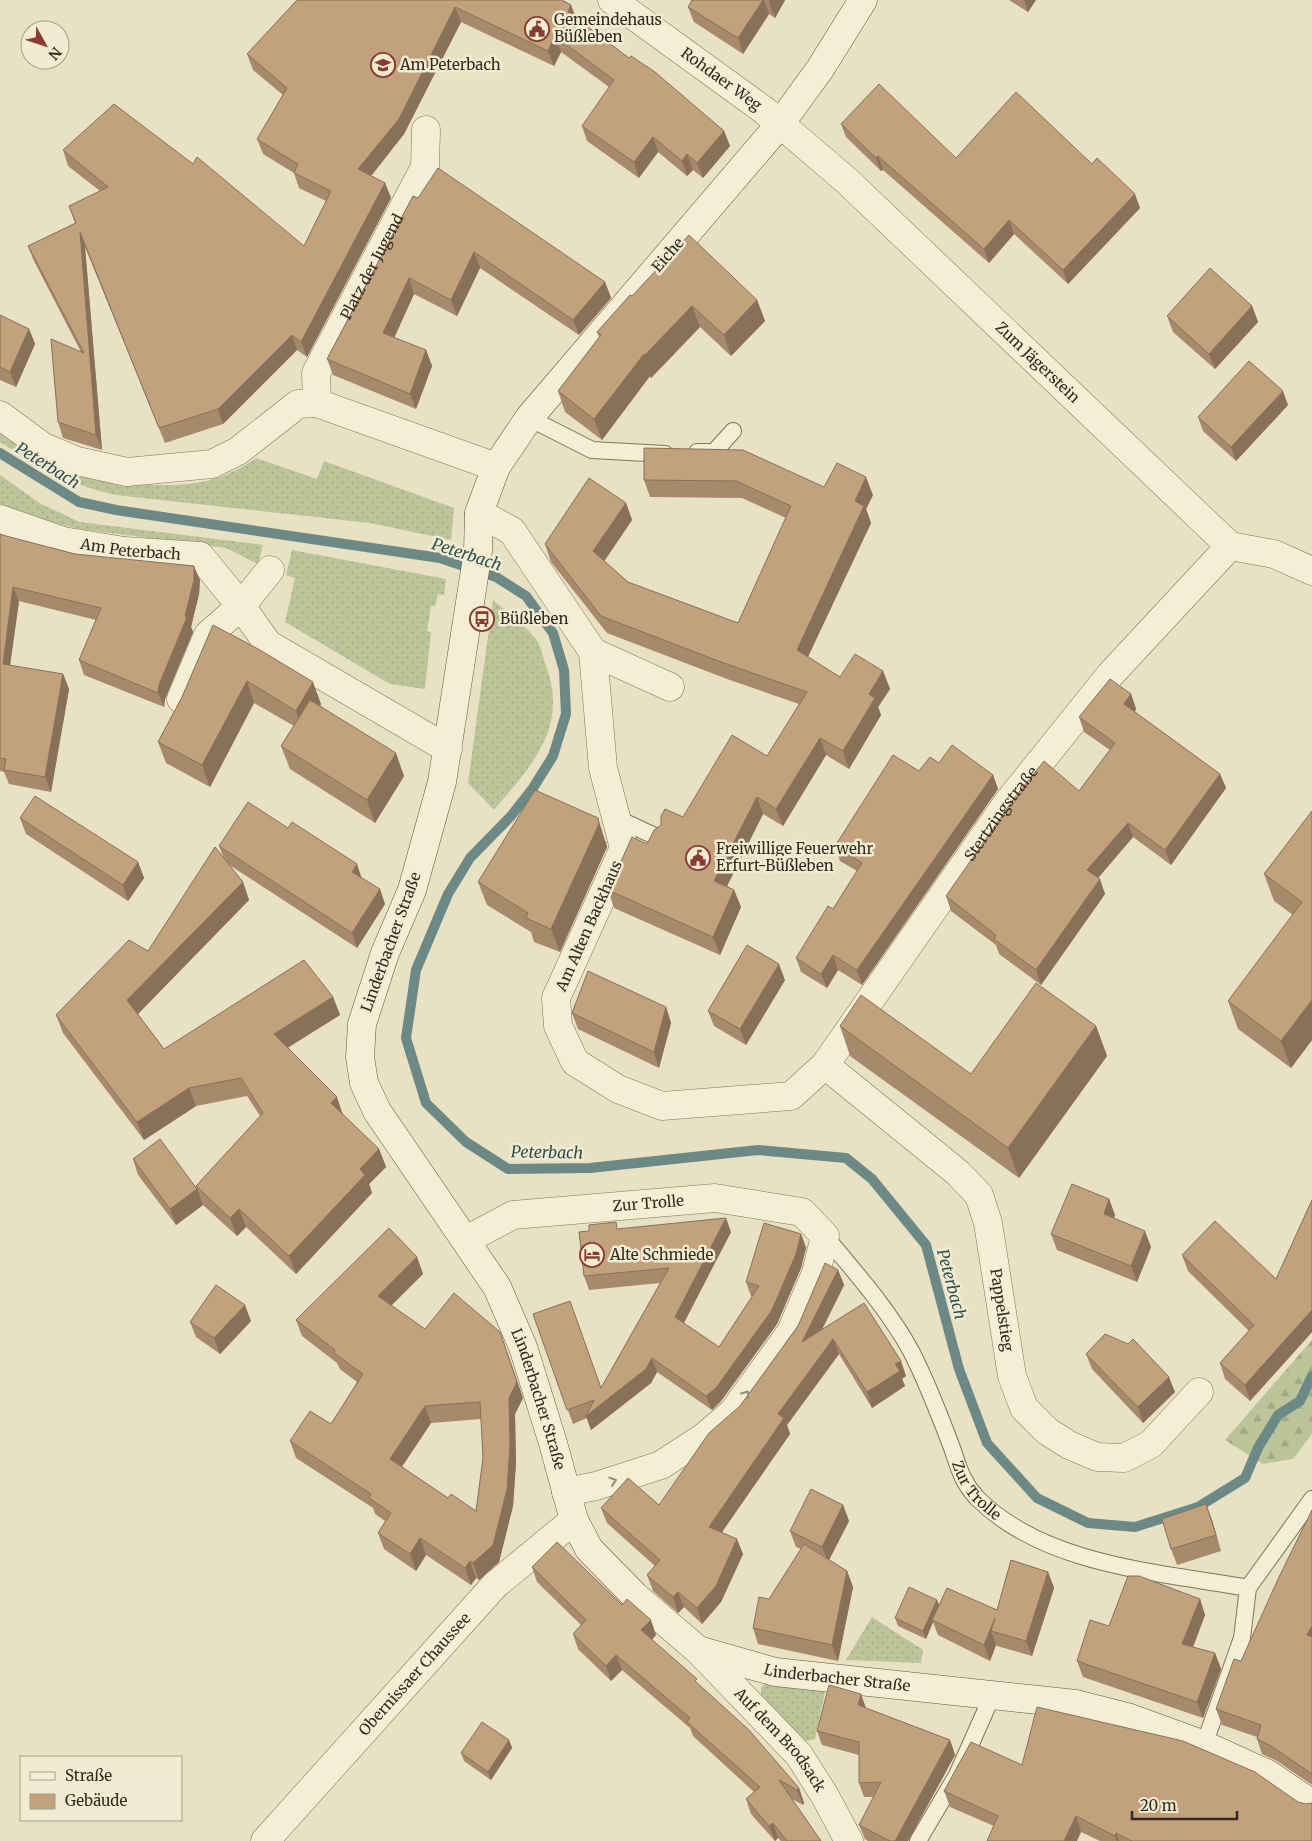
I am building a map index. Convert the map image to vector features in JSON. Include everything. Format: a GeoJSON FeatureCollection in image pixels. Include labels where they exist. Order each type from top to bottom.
{"type":"FeatureCollection","features":[{"type":"Feature","properties":{"kind":"street","name":"Rohdaer Weg"},"geometry":{"type":"LineString","coordinates":[[612,0],[780,124]]}},
{"type":"Feature","properties":{"kind":"street","name":"Eiche"},"geometry":{"type":"LineString","coordinates":[[479,513],[496,468],[529,418],[780,124],[820,69],[863,0]]}},
{"type":"Feature","properties":{"kind":"street","name":"Zum Jägerstein"},"geometry":{"type":"LineString","coordinates":[[780,124],[846,180],[1230,546]]}},
{"type":"Feature","properties":{"kind":"street","name":"Platz der Jugend"},"geometry":{"type":"LineString","coordinates":[[317,403],[316,373],[425,167],[426,130]]}},
{"type":"Feature","properties":{"kind":"street"},"geometry":{"type":"LineString","coordinates":[[0,414],[42,446],[77,461],[127,472],[165,470],[212,464],[238,451],[298,404],[317,403],[496,468]]}},
{"type":"Feature","properties":{"kind":"street","name":"Linderbacher Straße"},"geometry":{"type":"LineString","coordinates":[[479,513],[478,551],[448,749],[434,814],[412,890],[385,953],[362,1024],[360,1057],[364,1083],[377,1111],[497,1288],[512,1321],[553,1443],[574,1520],[589,1549],[635,1596],[698,1650],[775,1672],[1076,1704],[1127,1717],[1204,1745],[1268,1774],[1312,1804]]}},
{"type":"Feature","properties":{"kind":"street","name":"Am Alten Backhaus"},"geometry":{"type":"LineString","coordinates":[[479,513],[512,531],[593,652],[604,768],[624,848],[556,998],[558,1026],[576,1062],[618,1089],[662,1106],[791,1096]]}},
{"type":"Feature","properties":{"kind":"street","name":"Am Peterbach"},"geometry":{"type":"LineString","coordinates":[[0,519],[64,541],[124,551],[200,556],[241,606],[268,644],[448,749]]}},
{"type":"Feature","properties":{"kind":"street"},"geometry":{"type":"LineString","coordinates":[[1230,546],[1274,554],[1312,571]]}},
{"type":"Feature","properties":{"kind":"street","name":"Stertzingstraße"},"geometry":{"type":"LineString","coordinates":[[791,1096],[825,1064],[1008,802],[1110,675],[1230,546]]}},
{"type":"Feature","properties":{"kind":"street"},"geometry":{"type":"LineString","coordinates":[[179,705],[208,635],[241,606],[270,570]]}},
{"type":"Feature","properties":{"kind":"street"},"geometry":{"type":"LineString","coordinates":[[593,652],[670,687]]}},
{"type":"Feature","properties":{"kind":"street","name":"Pappelstieg"},"geometry":{"type":"LineString","coordinates":[[825,1064],[958,1173],[980,1195],[988,1223],[1012,1376],[1024,1408],[1047,1431],[1069,1445],[1097,1457],[1124,1458],[1151,1444],[1199,1392]]}},
{"type":"Feature","properties":{"kind":"street","name":"Zur Trolle"},"geometry":{"type":"LineString","coordinates":[[466,1240],[513,1215],[715,1198],[802,1212],[825,1236]]}},
{"type":"Feature","properties":{"kind":"street"},"geometry":{"type":"LineString","coordinates":[[566,1492],[596,1486],[661,1466],[704,1438],[733,1412],[791,1332],[816,1273],[825,1236]]}},
{"type":"Feature","properties":{"kind":"street","name":"Obernissaer Chaussee"},"geometry":{"type":"LineString","coordinates":[[265,1841],[495,1585],[574,1520]]}},
{"type":"Feature","properties":{"kind":"street","name":"Auf dem Brodsack"},"geometry":{"type":"LineString","coordinates":[[698,1650],[799,1755],[849,1841]]}},
{"type":"Feature","properties":{"kind":"lane"},"geometry":{"type":"LineString","coordinates":[[529,418],[592,450],[659,454],[714,452],[733,431]]}},
{"type":"Feature","properties":{"kind":"lane"},"geometry":{"type":"LineString","coordinates":[[616,818],[659,838]]}},
{"type":"Feature","properties":{"kind":"lane","name":"Zur Trolle"},"geometry":{"type":"LineString","coordinates":[[825,1236],[860,1277],[910,1350],[953,1450],[959,1473],[976,1497],[1024,1534],[1079,1555],[1248,1588]]}},
{"type":"Feature","properties":{"kind":"lane"},"geometry":{"type":"LineString","coordinates":[[1204,1745],[1242,1638],[1248,1588],[1312,1499]]}},
{"type":"Feature","properties":{"kind":"lane"},"geometry":{"type":"LineString","coordinates":[[918,1841],[957,1775],[992,1696]]}},
{"type":"Feature","properties":{"kind":"green space"},"geometry":{"type":"Polygon","coordinates":[[[0,432],[56,467],[81,474],[141,484],[180,485],[200,482],[238,469],[256,458],[317,479],[324,461],[454,508],[451,540],[370,523],[116,495],[99,491],[55,474],[0,442],[0,432]]]}},
{"type":"Feature","properties":{"kind":"green space"},"geometry":{"type":"Polygon","coordinates":[[[0,475],[41,504],[80,522],[263,545],[258,564],[226,548],[79,529],[43,520],[0,504],[0,475]]]}},
{"type":"Feature","properties":{"kind":"green space"},"geometry":{"type":"Polygon","coordinates":[[[292,550],[446,579],[444,595],[438,594],[435,606],[431,606],[427,631],[431,632],[425,689],[390,684],[285,622],[295,578],[286,575],[292,550]]]}},
{"type":"Feature","properties":{"kind":"green space"},"geometry":{"type":"Polygon","coordinates":[[[493,600],[526,628],[537,641],[552,688],[553,708],[549,727],[533,761],[494,810],[468,783],[493,600]]]}},
{"type":"Feature","properties":{"kind":"green space"},"geometry":{"type":"Polygon","coordinates":[[[1312,1340],[1312,1434],[1293,1459],[1263,1464],[1225,1440],[1312,1340]]]}},
{"type":"Feature","properties":{"kind":"green space"},"geometry":{"type":"Polygon","coordinates":[[[872,1617],[923,1650],[921,1663],[846,1660],[872,1617]]]}},
{"type":"Feature","properties":{"kind":"green space"},"geometry":{"type":"Polygon","coordinates":[[[767,1681],[825,1692],[815,1739],[806,1741],[797,1738],[761,1695],[761,1688],[767,1681]]]}},
{"type":"Feature","properties":{"kind":"building"},"geometry":{"type":"Polygon","coordinates":[[[297,0],[562,0],[571,5],[568,12],[629,58],[631,56],[655,72],[724,131],[697,163],[687,154],[682,161],[653,137],[634,162],[582,126],[614,80],[555,36],[548,51],[455,7],[399,119],[358,169],[385,183],[301,342],[292,335],[218,409],[159,428],[80,232],[96,435],[58,422],[51,339],[84,353],[28,246],[76,223],[69,206],[108,187],[63,150],[114,104],[193,164],[197,157],[304,246],[331,191],[294,173],[298,164],[257,139],[287,88],[247,54],[297,0]]]}},
{"type":"Feature","properties":{"kind":"building"},"geometry":{"type":"Polygon","coordinates":[[[692,0],[763,0],[738,38],[688,7],[692,0]]]}},
{"type":"Feature","properties":{"kind":"building"},"geometry":{"type":"Polygon","coordinates":[[[879,84],[956,158],[1016,92],[1092,164],[1097,158],[1135,194],[1063,270],[1009,220],[984,249],[878,156],[876,158],[841,124],[879,84]]]}},
{"type":"Feature","properties":{"kind":"building"},"geometry":{"type":"Polygon","coordinates":[[[438,168],[605,282],[573,320],[474,252],[451,300],[409,278],[383,333],[426,350],[410,394],[327,359],[413,196],[418,198],[438,168]]]}},
{"type":"Feature","properties":{"kind":"building"},"geometry":{"type":"Polygon","coordinates":[[[689,235],[757,300],[724,335],[692,306],[643,357],[644,354],[594,419],[558,391],[601,335],[597,332],[630,295],[632,296],[689,235]]]}},
{"type":"Feature","properties":{"kind":"building"},"geometry":{"type":"Polygon","coordinates":[[[1210,268],[1252,306],[1209,354],[1167,316],[1210,268]]]}},
{"type":"Feature","properties":{"kind":"building"},"geometry":{"type":"Polygon","coordinates":[[[0,315],[29,329],[10,372],[0,367],[0,315]]]}},
{"type":"Feature","properties":{"kind":"building"},"geometry":{"type":"Polygon","coordinates":[[[1249,361],[1283,391],[1231,447],[1198,417],[1249,361]]]}},
{"type":"Feature","properties":{"kind":"building"},"geometry":{"type":"Polygon","coordinates":[[[644,448],[743,450],[824,487],[837,463],[866,477],[855,501],[864,506],[797,650],[840,677],[855,654],[883,671],[869,694],[875,698],[843,751],[820,738],[776,809],[757,797],[714,881],[734,890],[713,937],[608,890],[632,837],[647,844],[654,830],[661,825],[661,816],[665,809],[683,817],[732,735],[767,756],[807,692],[721,662],[601,616],[545,544],[589,478],[626,503],[593,551],[628,582],[738,623],[791,506],[736,481],[644,480],[644,448]]]}},
{"type":"Feature","properties":{"kind":"building"},"geometry":{"type":"Polygon","coordinates":[[[0,534],[75,554],[194,566],[194,580],[185,616],[187,617],[159,685],[158,693],[79,660],[101,608],[13,587],[3,664],[63,674],[45,777],[4,770],[6,759],[0,758],[0,534]]]}},
{"type":"Feature","properties":{"kind":"building"},"geometry":{"type":"Polygon","coordinates":[[[213,625],[260,650],[313,682],[296,711],[247,681],[202,765],[158,742],[182,697],[213,625]]]}},
{"type":"Feature","properties":{"kind":"building"},"geometry":{"type":"Polygon","coordinates":[[[1110,679],[1131,694],[1124,704],[1220,774],[1165,850],[1128,823],[1087,870],[1100,879],[1036,970],[994,939],[996,935],[946,896],[1015,797],[1044,761],[1079,791],[1115,743],[1079,717],[1110,679]]]}},
{"type":"Feature","properties":{"kind":"building"},"geometry":{"type":"Polygon","coordinates":[[[310,700],[396,753],[367,800],[281,746],[310,700]]]}},
{"type":"Feature","properties":{"kind":"building"},"geometry":{"type":"Polygon","coordinates":[[[952,745],[993,775],[857,970],[833,955],[821,974],[796,958],[828,906],[833,909],[862,863],[835,846],[893,755],[919,771],[930,757],[939,763],[952,745]]]}},
{"type":"Feature","properties":{"kind":"building"},"geometry":{"type":"Polygon","coordinates":[[[535,790],[598,818],[599,824],[551,929],[526,918],[528,913],[478,882],[535,790]]]}},
{"type":"Feature","properties":{"kind":"building"},"geometry":{"type":"Polygon","coordinates":[[[35,796],[138,862],[123,885],[20,818],[35,796]]]}},
{"type":"Feature","properties":{"kind":"building"},"geometry":{"type":"Polygon","coordinates":[[[248,802],[288,828],[292,822],[357,864],[352,872],[380,889],[352,933],[219,846],[248,802]]]}},
{"type":"Feature","properties":{"kind":"building"},"geometry":{"type":"Polygon","coordinates":[[[1312,811],[1312,1000],[1281,1041],[1228,1001],[1302,902],[1264,874],[1312,811]]]}},
{"type":"Feature","properties":{"kind":"building"},"geometry":{"type":"Polygon","coordinates":[[[215,847],[243,882],[127,1000],[164,1049],[304,960],[333,997],[274,1034],[337,1097],[331,1103],[379,1149],[360,1169],[365,1175],[289,1256],[239,1209],[230,1218],[196,1186],[263,1113],[241,1078],[189,1088],[137,1122],[56,1015],[129,940],[148,951],[215,847]]]}},
{"type":"Feature","properties":{"kind":"building"},"geometry":{"type":"Polygon","coordinates":[[[747,945],[779,964],[740,1029],[708,1011],[747,945]]]}},
{"type":"Feature","properties":{"kind":"building"},"geometry":{"type":"Polygon","coordinates":[[[588,971],[666,1007],[654,1052],[572,1013],[588,971]]]}},
{"type":"Feature","properties":{"kind":"building"},"geometry":{"type":"Polygon","coordinates":[[[1036,983],[1096,1026],[1008,1148],[840,1026],[861,995],[971,1074],[1036,983]]]}},
{"type":"Feature","properties":{"kind":"building"},"geometry":{"type":"Polygon","coordinates":[[[160,1139],[197,1189],[170,1209],[133,1159],[160,1139]]]}},
{"type":"Feature","properties":{"kind":"building"},"geometry":{"type":"Polygon","coordinates":[[[1072,1184],[1109,1199],[1104,1214],[1145,1231],[1131,1266],[1051,1234],[1072,1184]]]}},
{"type":"Feature","properties":{"kind":"building"},"geometry":{"type":"Polygon","coordinates":[[[1312,1200],[1312,1310],[1245,1385],[1220,1363],[1254,1325],[1182,1255],[1215,1221],[1276,1279],[1312,1200]]]}},
{"type":"Feature","properties":{"kind":"building"},"geometry":{"type":"Polygon","coordinates":[[[726,1218],[675,1317],[719,1347],[759,1286],[746,1282],[764,1223],[801,1234],[796,1254],[772,1310],[716,1388],[706,1396],[652,1358],[646,1369],[586,1416],[594,1400],[567,1410],[533,1314],[570,1301],[601,1388],[669,1268],[584,1276],[579,1232],[589,1231],[589,1225],[616,1222],[617,1229],[726,1218]]]}},
{"type":"Feature","properties":{"kind":"building"},"geometry":{"type":"Polygon","coordinates":[[[389,1228],[417,1257],[378,1296],[425,1329],[454,1293],[500,1332],[517,1382],[509,1398],[510,1446],[507,1489],[493,1545],[473,1563],[470,1561],[465,1568],[420,1538],[410,1554],[378,1533],[391,1513],[369,1498],[371,1494],[290,1441],[310,1411],[331,1424],[363,1374],[334,1353],[335,1350],[296,1320],[389,1228]],[[480,1402],[425,1406],[390,1459],[448,1498],[451,1494],[476,1511],[483,1458],[480,1402]]]}},
{"type":"Feature","properties":{"kind":"building"},"geometry":{"type":"Polygon","coordinates":[[[825,1263],[838,1270],[802,1342],[864,1303],[901,1361],[895,1364],[900,1371],[867,1392],[833,1339],[778,1414],[784,1418],[709,1527],[737,1539],[716,1586],[697,1608],[678,1592],[673,1597],[647,1575],[660,1560],[601,1508],[628,1478],[659,1505],[709,1433],[740,1406],[798,1326],[825,1263]]]}},
{"type":"Feature","properties":{"kind":"building"},"geometry":{"type":"Polygon","coordinates":[[[216,1285],[245,1305],[214,1338],[190,1322],[216,1285]]]}},
{"type":"Feature","properties":{"kind":"building"},"geometry":{"type":"Polygon","coordinates":[[[1105,1334],[1128,1344],[1133,1339],[1169,1377],[1138,1407],[1086,1354],[1105,1334]]]}},
{"type":"Feature","properties":{"kind":"building"},"geometry":{"type":"Polygon","coordinates":[[[811,1489],[843,1505],[822,1547],[790,1531],[811,1489]]]}},
{"type":"Feature","properties":{"kind":"building"},"geometry":{"type":"Polygon","coordinates":[[[1206,1504],[1216,1535],[1171,1549],[1162,1519],[1206,1504]]]}},
{"type":"Feature","properties":{"kind":"building"},"geometry":{"type":"Polygon","coordinates":[[[1312,1510],[1312,1626],[1307,1635],[1312,1637],[1312,1774],[1271,1746],[1257,1739],[1261,1725],[1216,1709],[1234,1659],[1241,1661],[1312,1510]]]}},
{"type":"Feature","properties":{"kind":"building"},"geometry":{"type":"Polygon","coordinates":[[[557,1542],[622,1605],[627,1599],[651,1620],[641,1630],[697,1679],[695,1681],[749,1730],[799,1788],[797,1790],[779,1780],[821,1841],[787,1841],[773,1823],[769,1826],[746,1799],[760,1787],[687,1722],[690,1718],[616,1655],[606,1666],[573,1634],[586,1620],[532,1567],[557,1542]]]}},
{"type":"Feature","properties":{"kind":"building"},"geometry":{"type":"Polygon","coordinates":[[[804,1544],[847,1571],[832,1645],[753,1628],[759,1597],[769,1599],[804,1544]]]}},
{"type":"Feature","properties":{"kind":"building"},"geometry":{"type":"Polygon","coordinates":[[[1011,1560],[1048,1572],[1026,1641],[991,1631],[995,1618],[984,1645],[932,1620],[947,1588],[997,1610],[1011,1560]]]}},
{"type":"Feature","properties":{"kind":"building"},"geometry":{"type":"Polygon","coordinates":[[[1128,1576],[1139,1576],[1200,1599],[1182,1644],[1215,1653],[1197,1702],[1077,1661],[1090,1620],[1109,1626],[1128,1576]]]}},
{"type":"Feature","properties":{"kind":"building"},"geometry":{"type":"Polygon","coordinates":[[[909,1587],[937,1600],[923,1631],[895,1618],[909,1587]]]}},
{"type":"Feature","properties":{"kind":"building"},"geometry":{"type":"Polygon","coordinates":[[[829,1685],[861,1694],[858,1705],[950,1740],[895,1841],[890,1841],[859,1825],[881,1782],[859,1783],[859,1742],[817,1731],[829,1685]]]}},
{"type":"Feature","properties":{"kind":"building"},"geometry":{"type":"Polygon","coordinates":[[[1037,1707],[1183,1741],[1255,1772],[1298,1802],[1312,1803],[1312,1841],[1132,1841],[1116,1833],[1115,1836],[1076,1816],[1064,1841],[987,1841],[998,1816],[944,1791],[971,1742],[1022,1765],[1037,1707]]]}},
{"type":"Feature","properties":{"kind":"building"},"geometry":{"type":"Polygon","coordinates":[[[482,1722],[509,1740],[488,1772],[461,1753],[482,1722]]]}},
{"type":"Feature","properties":{"kind":"waterway","name":"Peterbach"},"geometry":{"type":"LineString","coordinates":[[0,453],[79,502],[116,510],[440,558],[496,577],[526,596],[553,633],[564,670],[566,714],[553,756],[533,788],[511,816],[470,858],[448,894],[416,970],[406,1038],[426,1103],[466,1142],[508,1169],[590,1168],[758,1150],[846,1158],[872,1179],[926,1245],[959,1369],[987,1443],[1037,1498],[1088,1523],[1135,1527],[1198,1507],[1245,1478],[1258,1448],[1278,1415],[1300,1401],[1312,1376]]}},
{"type":"Feature","properties":{"kind":"place","name":"Gemeindehaus Büßleben"},"geometry":{"type":"Point","coordinates":[537,29]}},
{"type":"Feature","properties":{"kind":"place","name":"Am Peterbach"},"geometry":{"type":"Point","coordinates":[383,65]}},
{"type":"Feature","properties":{"kind":"place","name":"Büßleben"},"geometry":{"type":"Point","coordinates":[482,619]}},
{"type":"Feature","properties":{"kind":"place","name":"Freiwillige Feuerwehr Erfurt-Büßleben"},"geometry":{"type":"Point","coordinates":[698,858]}},
{"type":"Feature","properties":{"kind":"place","name":"Alte Schmiede"},"geometry":{"type":"Point","coordinates":[592,1255]}}]}
